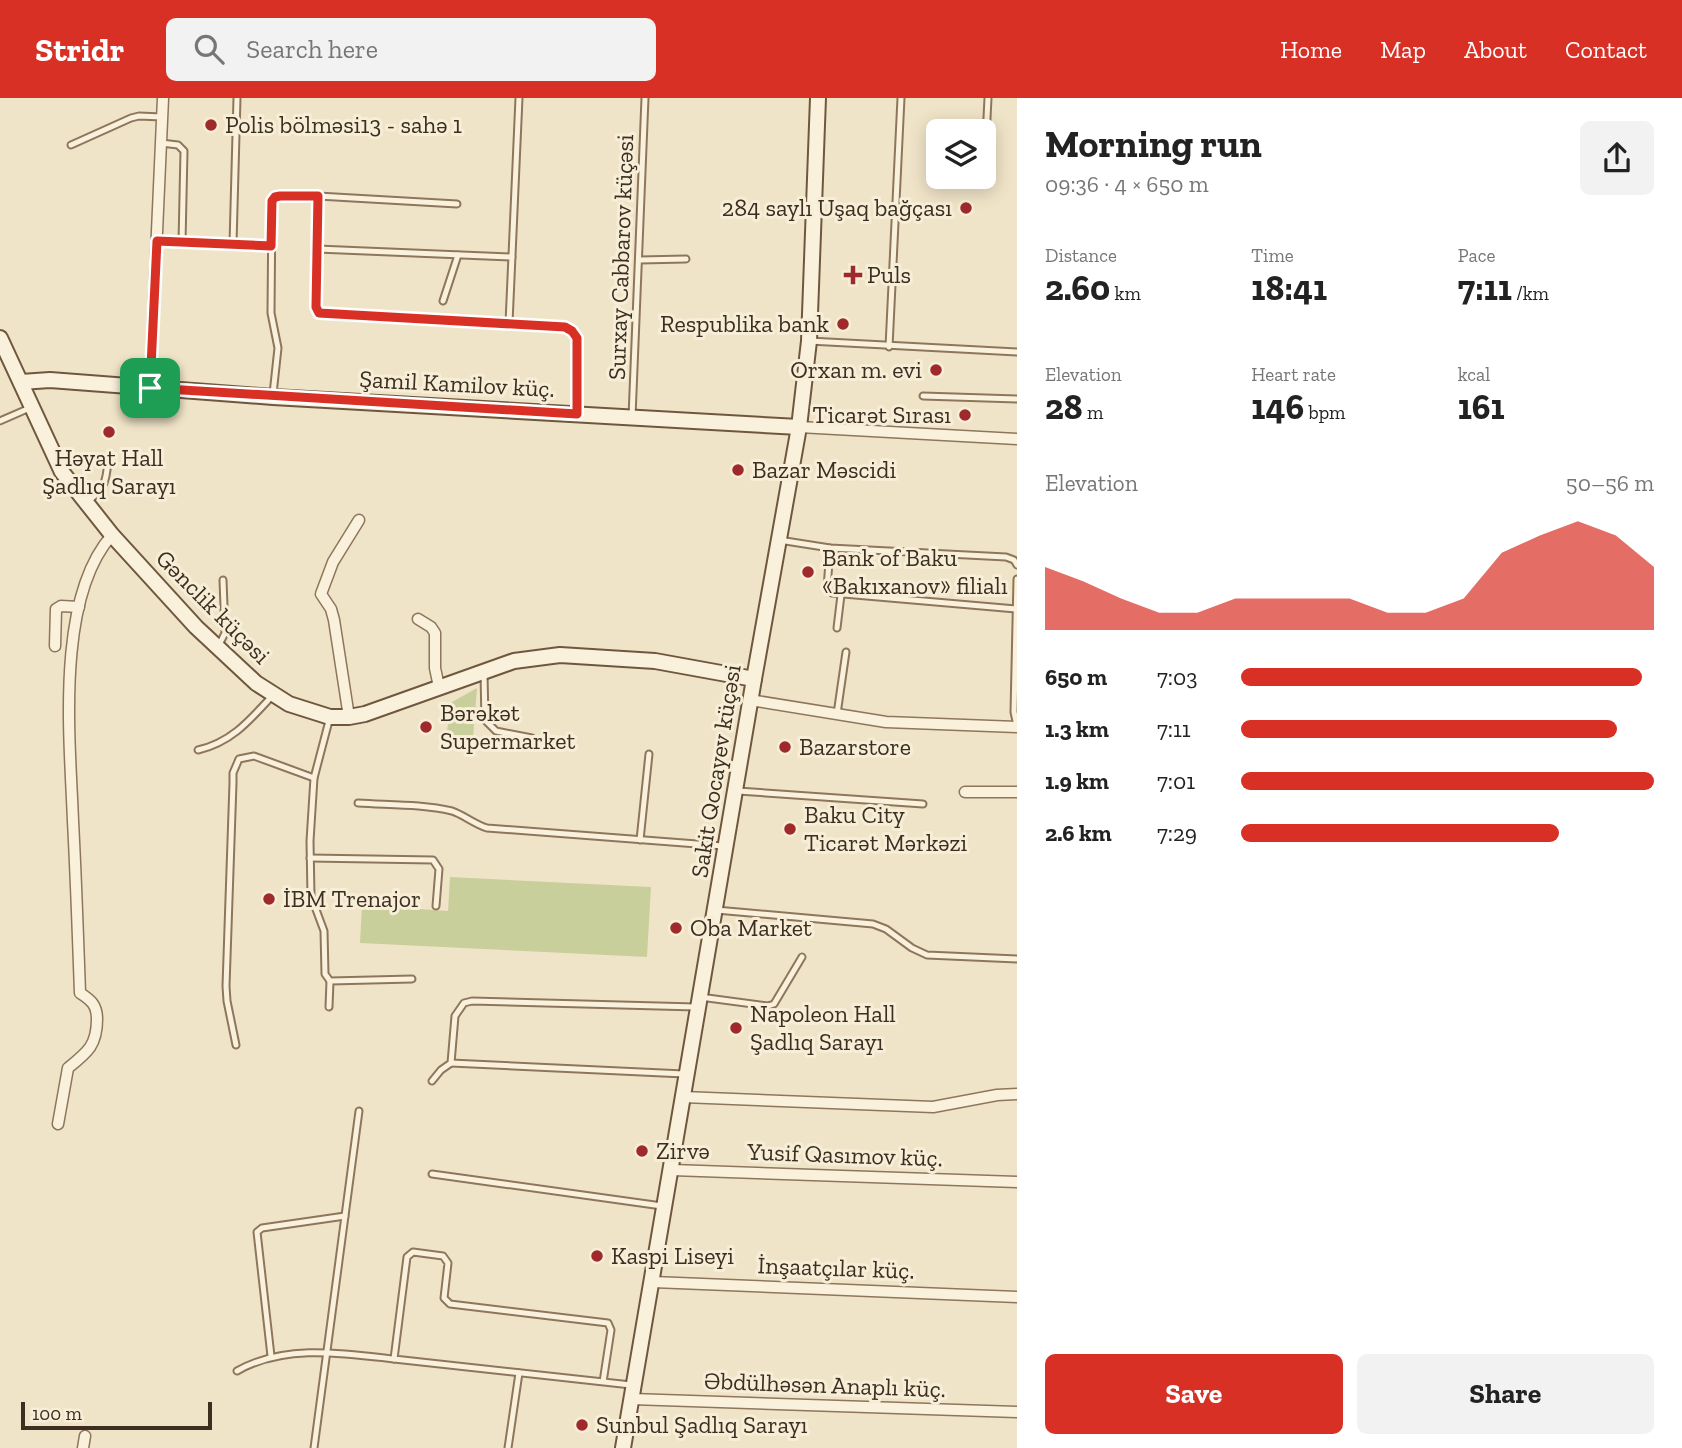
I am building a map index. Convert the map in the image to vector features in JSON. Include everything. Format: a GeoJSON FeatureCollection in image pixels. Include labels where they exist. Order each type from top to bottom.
{"type":"FeatureCollection","features":[{"type":"Feature","properties":{"kind":"street"},"geometry":{"type":"LineString","coordinates":[[150,388],[163,98]]}},
{"type":"Feature","properties":{"kind":"street","name":"Sakit Qocayev küçəsi"},"geometry":{"type":"LineString","coordinates":[[623,1448],[799,427],[809,341],[818,98]]}},
{"type":"Feature","properties":{"kind":"street","name":"Gənclik küçəsi"},"geometry":{"type":"LineString","coordinates":[[0,338],[53,456],[86,503],[217,648],[273,695],[306,711],[330,717],[365,714],[484,671],[534,657],[585,656],[655,661],[754,679]]}},
{"type":"Feature","properties":{"kind":"street","name":"Şamil Kamilov küç."},"geometry":{"type":"LineString","coordinates":[[21,382],[50,380],[273,397],[1017,439]]}},
{"type":"Feature","properties":{"kind":"street"},"geometry":{"type":"LineString","coordinates":[[349,717],[334,620],[321,589],[343,542],[359,520]]}},
{"type":"Feature","properties":{"kind":"street"},"geometry":{"type":"LineString","coordinates":[[58,1124],[68,1068],[85,1054],[97,1038],[97,1009],[91,999],[80,993],[70,737],[71,661],[79,607],[100,550],[113,535]]}},
{"type":"Feature","properties":{"kind":"street"},"geometry":{"type":"LineString","coordinates":[[55,646],[55,609],[61,606],[79,607]]}},
{"type":"Feature","properties":{"kind":"street"},"geometry":{"type":"LineString","coordinates":[[418,619],[435,633],[435,668],[439,687]]}},
{"type":"Feature","properties":{"kind":"street"},"geometry":{"type":"LineString","coordinates":[[750,699],[886,722],[1017,726]]}},
{"type":"Feature","properties":{"kind":"street"},"geometry":{"type":"LineString","coordinates":[[965,792],[1017,792]]}},
{"type":"Feature","properties":{"kind":"street"},"geometry":{"type":"LineString","coordinates":[[683,1097],[933,1107],[1017,1094]]}},
{"type":"Feature","properties":{"kind":"street","name":"Yusif Qasımov küç."},"geometry":{"type":"LineString","coordinates":[[672,1170],[1017,1182]]}},
{"type":"Feature","properties":{"kind":"street","name":"İnşaatçılar küç."},"geometry":{"type":"LineString","coordinates":[[653,1282],[1017,1297]]}},
{"type":"Feature","properties":{"kind":"street","name":"Əbdülhəsən Anaplı küç."},"geometry":{"type":"LineString","coordinates":[[633,1392],[1017,1412]]}},
{"type":"Feature","properties":{"kind":"street"},"geometry":{"type":"LineString","coordinates":[[83,1448],[85,1436]]}},
{"type":"Feature","properties":{"kind":"lane"},"geometry":{"type":"LineString","coordinates":[[233,244],[237,98]]}},
{"type":"Feature","properties":{"kind":"lane"},"geometry":{"type":"LineString","coordinates":[[509,323],[519,98]]}},
{"type":"Feature","properties":{"kind":"lane","name":"Surxay Cabbarov küçəsi"},"geometry":{"type":"LineString","coordinates":[[632,417],[645,98]]}},
{"type":"Feature","properties":{"kind":"lane"},"geometry":{"type":"LineString","coordinates":[[889,347],[901,98]]}},
{"type":"Feature","properties":{"kind":"lane"},"geometry":{"type":"LineString","coordinates":[[987,119],[989,98]]}},
{"type":"Feature","properties":{"kind":"lane"},"geometry":{"type":"LineString","coordinates":[[71,145],[131,118],[162,117]]}},
{"type":"Feature","properties":{"kind":"lane"},"geometry":{"type":"LineString","coordinates":[[161,143],[178,145],[184,151],[182,242]]}},
{"type":"Feature","properties":{"kind":"lane"},"geometry":{"type":"LineString","coordinates":[[318,196],[316,307],[319,313],[565,327],[577,338],[577,414]]}},
{"type":"Feature","properties":{"kind":"lane"},"geometry":{"type":"LineString","coordinates":[[273,397],[278,348],[271,313],[272,201],[275,197],[318,196],[457,204]]}},
{"type":"Feature","properties":{"kind":"lane"},"geometry":{"type":"LineString","coordinates":[[157,241],[271,246]]}},
{"type":"Feature","properties":{"kind":"lane"},"geometry":{"type":"LineString","coordinates":[[317,249],[512,257]]}},
{"type":"Feature","properties":{"kind":"lane"},"geometry":{"type":"LineString","coordinates":[[443,301],[458,255]]}},
{"type":"Feature","properties":{"kind":"lane"},"geometry":{"type":"LineString","coordinates":[[640,260],[686,259]]}},
{"type":"Feature","properties":{"kind":"lane"},"geometry":{"type":"LineString","coordinates":[[809,341],[1017,352]]}},
{"type":"Feature","properties":{"kind":"lane"},"geometry":{"type":"LineString","coordinates":[[923,396],[1017,399]]}},
{"type":"Feature","properties":{"kind":"lane"},"geometry":{"type":"LineString","coordinates":[[0,421],[32,407]]}},
{"type":"Feature","properties":{"kind":"lane"},"geometry":{"type":"LineString","coordinates":[[86,503],[103,488],[108,461]]}},
{"type":"Feature","properties":{"kind":"lane"},"geometry":{"type":"LineString","coordinates":[[779,540],[830,548],[1006,557],[1014,560],[1017,565]]}},
{"type":"Feature","properties":{"kind":"lane"},"geometry":{"type":"LineString","coordinates":[[830,548],[827,589],[832,593],[1016,610]]}},
{"type":"Feature","properties":{"kind":"lane"},"geometry":{"type":"LineString","coordinates":[[1017,579],[1014,712],[1017,726]]}},
{"type":"Feature","properties":{"kind":"lane"},"geometry":{"type":"LineString","coordinates":[[217,648],[225,633],[223,580]]}},
{"type":"Feature","properties":{"kind":"lane"},"geometry":{"type":"LineString","coordinates":[[837,628],[841,595]]}},
{"type":"Feature","properties":{"kind":"lane"},"geometry":{"type":"LineString","coordinates":[[837,715],[846,652]]}},
{"type":"Feature","properties":{"kind":"lane"},"geometry":{"type":"LineString","coordinates":[[484,671],[485,720],[496,732],[532,738]]}},
{"type":"Feature","properties":{"kind":"lane"},"geometry":{"type":"LineString","coordinates":[[198,750],[213,746],[239,731],[273,695]]}},
{"type":"Feature","properties":{"kind":"lane"},"geometry":{"type":"LineString","coordinates":[[330,717],[314,778],[310,858],[311,896],[324,931],[324,974],[330,981],[330,1007]]}},
{"type":"Feature","properties":{"kind":"lane"},"geometry":{"type":"LineString","coordinates":[[640,839],[649,754]]}},
{"type":"Feature","properties":{"kind":"lane"},"geometry":{"type":"LineString","coordinates":[[236,1045],[226,986],[233,783],[236,765],[239,759],[254,756],[314,778]]}},
{"type":"Feature","properties":{"kind":"lane"},"geometry":{"type":"LineString","coordinates":[[736,790],[923,804]]}},
{"type":"Feature","properties":{"kind":"lane"},"geometry":{"type":"LineString","coordinates":[[358,803],[443,809],[487,828],[726,846]]}},
{"type":"Feature","properties":{"kind":"lane"},"geometry":{"type":"LineString","coordinates":[[310,858],[433,860],[439,869],[436,906]]}},
{"type":"Feature","properties":{"kind":"lane"},"geometry":{"type":"LineString","coordinates":[[716,910],[873,924],[886,929],[912,948],[927,955],[1017,959]]}},
{"type":"Feature","properties":{"kind":"lane"},"geometry":{"type":"LineString","coordinates":[[451,1063],[455,1016],[464,1003],[700,1002],[768,1006],[774,1004],[802,957]]}},
{"type":"Feature","properties":{"kind":"lane"},"geometry":{"type":"LineString","coordinates":[[330,981],[412,979]]}},
{"type":"Feature","properties":{"kind":"lane"},"geometry":{"type":"LineString","coordinates":[[432,1081],[451,1063],[687,1074]]}},
{"type":"Feature","properties":{"kind":"lane"},"geometry":{"type":"LineString","coordinates":[[314,1448],[359,1111]]}},
{"type":"Feature","properties":{"kind":"lane"},"geometry":{"type":"LineString","coordinates":[[432,1174],[666,1207]]}},
{"type":"Feature","properties":{"kind":"lane"},"geometry":{"type":"LineString","coordinates":[[271,1356],[257,1232],[262,1228],[345,1216]]}},
{"type":"Feature","properties":{"kind":"lane"},"geometry":{"type":"LineString","coordinates":[[394,1359],[407,1257],[413,1252],[443,1256],[449,1263],[444,1298],[450,1304],[608,1323],[611,1330],[603,1382]]}},
{"type":"Feature","properties":{"kind":"lane"},"geometry":{"type":"LineString","coordinates":[[237,1371],[271,1356],[326,1353],[603,1382],[633,1392]]}},
{"type":"Feature","properties":{"kind":"lane"},"geometry":{"type":"LineString","coordinates":[[508,1448],[519,1373]]}},
{"type":"Feature","properties":{"kind":"green space"},"geometry":{"type":"Polygon","coordinates":[[[477,688],[472,750],[444,747],[452,702],[477,688]]]}},
{"type":"Feature","properties":{"kind":"green space"},"geometry":{"type":"Polygon","coordinates":[[[450,877],[651,887],[647,957],[360,943],[362,905],[448,911],[450,877]]]}},
{"type":"Feature","properties":{"kind":"place","name":"Polis bölməsi13 - sahə 1"},"geometry":{"type":"Point","coordinates":[211,125]}},
{"type":"Feature","properties":{"kind":"place","name":"284 saylı Uşaq bağçası"},"geometry":{"type":"Point","coordinates":[966,208]}},
{"type":"Feature","properties":{"kind":"place","name":"Puls"},"geometry":{"type":"Point","coordinates":[853,275]}},
{"type":"Feature","properties":{"kind":"place","name":"Respublika bank"},"geometry":{"type":"Point","coordinates":[843,324]}},
{"type":"Feature","properties":{"kind":"place","name":"Orxan m. evi"},"geometry":{"type":"Point","coordinates":[936,370]}},
{"type":"Feature","properties":{"kind":"place","name":"Ticarət Sırası"},"geometry":{"type":"Point","coordinates":[965,415]}},
{"type":"Feature","properties":{"kind":"place","name":"Həyat Hall Şadlıq Sarayı"},"geometry":{"type":"Point","coordinates":[109,432]}},
{"type":"Feature","properties":{"kind":"place","name":"Bazar Məscidi"},"geometry":{"type":"Point","coordinates":[738,470]}},
{"type":"Feature","properties":{"kind":"place","name":"Bank of Baku «Bakıxanov» filialı"},"geometry":{"type":"Point","coordinates":[808,572]}},
{"type":"Feature","properties":{"kind":"place","name":"Bərəkət Supermarket"},"geometry":{"type":"Point","coordinates":[426,727]}},
{"type":"Feature","properties":{"kind":"place","name":"Bazarstore"},"geometry":{"type":"Point","coordinates":[785,747]}},
{"type":"Feature","properties":{"kind":"place","name":"Baku City Ticarət Mərkəzi"},"geometry":{"type":"Point","coordinates":[790,829]}},
{"type":"Feature","properties":{"kind":"place","name":"İBM Trenajor"},"geometry":{"type":"Point","coordinates":[269,899]}},
{"type":"Feature","properties":{"kind":"place","name":"Oba Market"},"geometry":{"type":"Point","coordinates":[676,928]}},
{"type":"Feature","properties":{"kind":"place","name":"Napoleon Hall Şadlıq Sarayı"},"geometry":{"type":"Point","coordinates":[736,1028]}},
{"type":"Feature","properties":{"kind":"place","name":"Zirvə"},"geometry":{"type":"Point","coordinates":[642,1151]}},
{"type":"Feature","properties":{"kind":"place","name":"Kaspi Liseyi"},"geometry":{"type":"Point","coordinates":[597,1256]}},
{"type":"Feature","properties":{"kind":"place","name":"Sunbul Şadlıq Sarayı"},"geometry":{"type":"Point","coordinates":[582,1425]}},
{"type":"Feature","properties":{"kind":"route"},"geometry":{"type":"LineString","coordinates":[[280,196],[318,196],[316,307],[319,313],[565,327],[577,338],[577,414],[150,388],[157,241],[271,246],[272,201],[280,196]]}}]}
